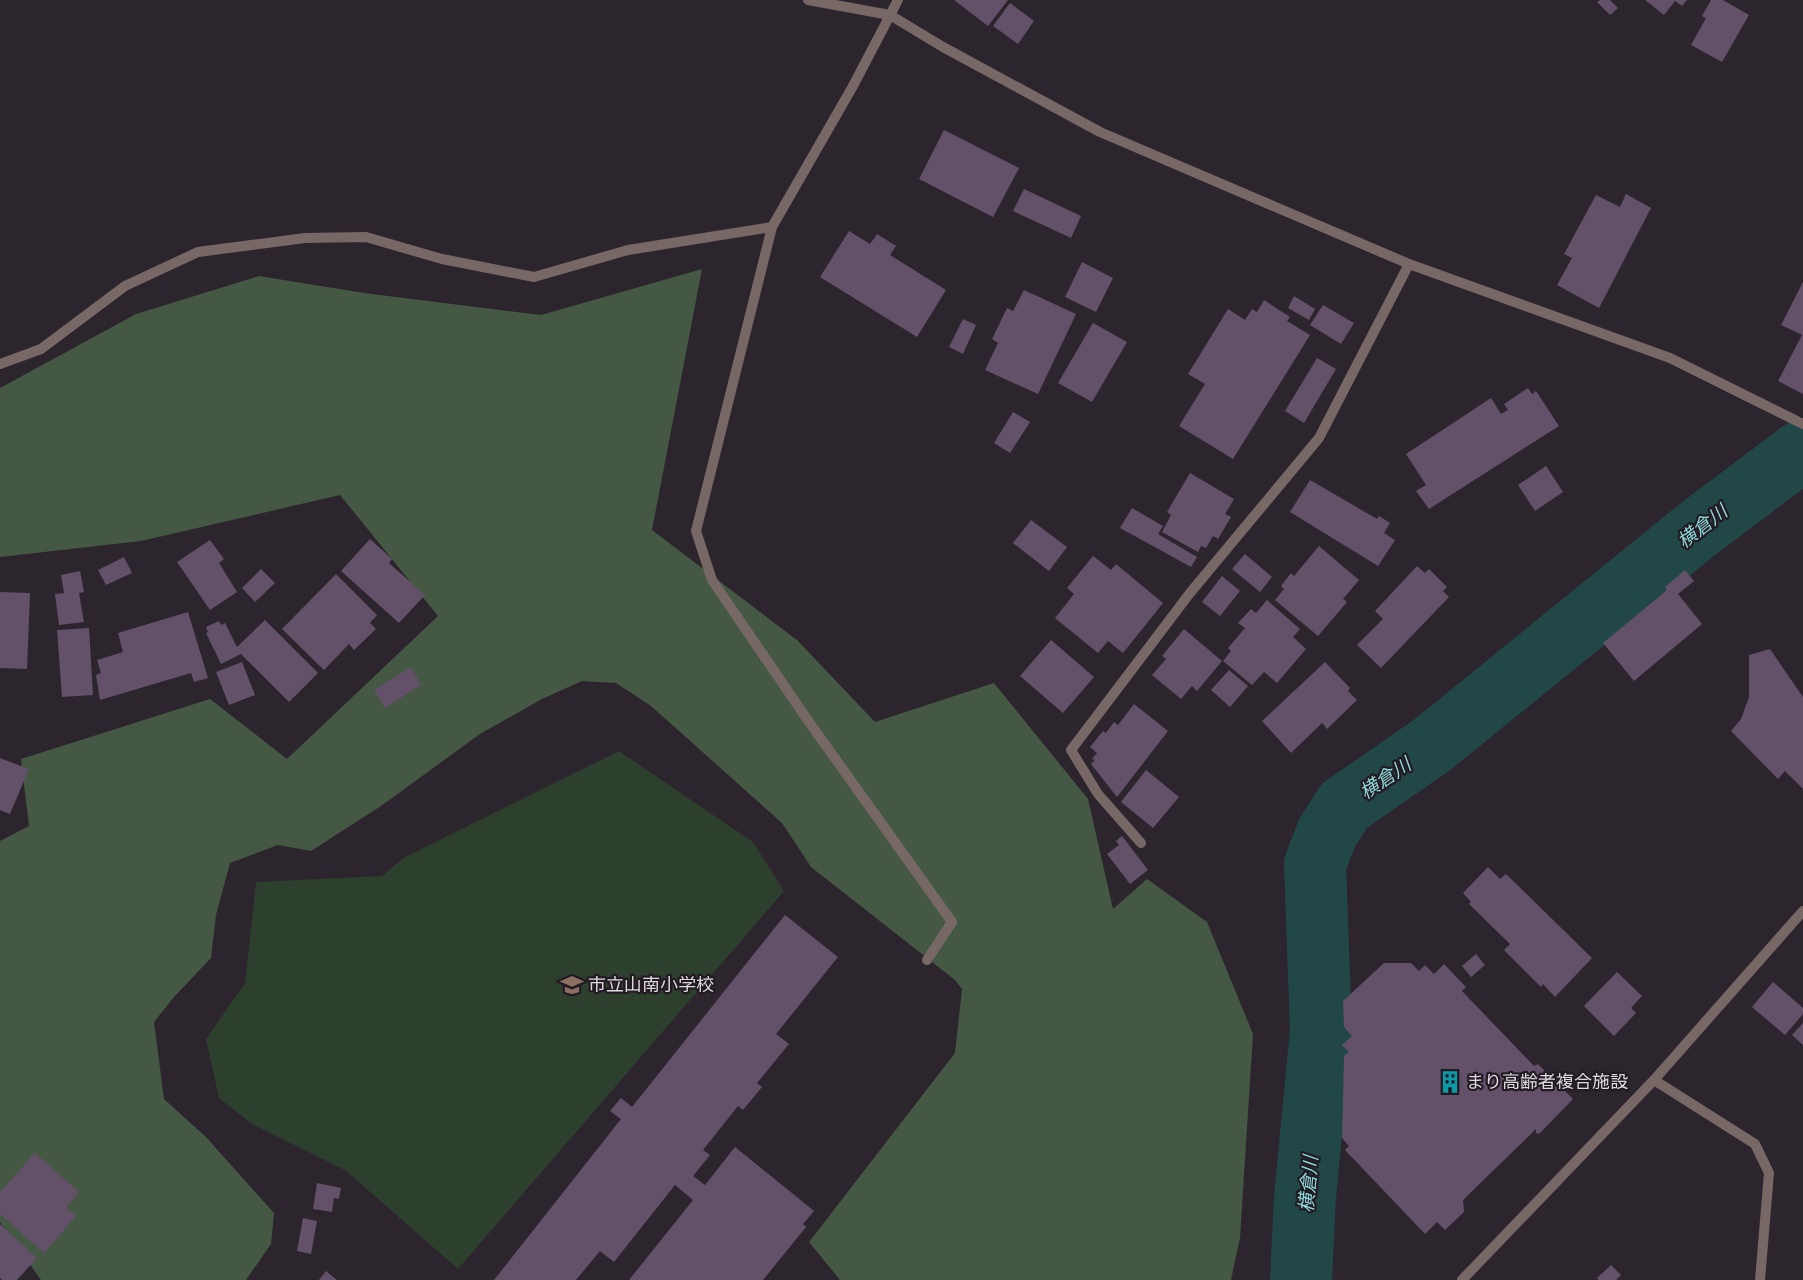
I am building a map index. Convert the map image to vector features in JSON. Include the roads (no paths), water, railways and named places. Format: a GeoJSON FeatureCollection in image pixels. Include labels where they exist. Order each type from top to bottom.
{"type":"FeatureCollection","features":[{"type":"Feature","properties":{"kind":"street"},"geometry":{"type":"LineString","coordinates":[[808,0],[890,15],[943,47],[1100,132],[1409,264],[1670,358],[1803,424]]}},
{"type":"Feature","properties":{"kind":"street"},"geometry":{"type":"LineString","coordinates":[[898,0],[853,86],[772,227],[696,530],[712,580],[808,722],[952,922],[927,960]]}},
{"type":"Feature","properties":{"kind":"street"},"geometry":{"type":"LineString","coordinates":[[0,364],[42,350],[125,286],[198,252],[305,238],[366,237],[442,259],[534,277],[628,250],[772,227]]}},
{"type":"Feature","properties":{"kind":"street"},"geometry":{"type":"LineString","coordinates":[[1141,842],[1098,794],[1070,750],[1190,593],[1319,438],[1409,264]]}},
{"type":"Feature","properties":{"kind":"street"},"geometry":{"type":"LineString","coordinates":[[1462,1280],[1654,1080],[1803,911]]}},
{"type":"Feature","properties":{"kind":"street"},"geometry":{"type":"LineString","coordinates":[[1654,1080],[1755,1144],[1770,1173],[1760,1280]]}},
{"type":"Feature","properties":{"kind":"waterway","name":"横倉川"},"geometry":{"type":"LineString","coordinates":[[1301,1280],[1305,1197],[1321,1031],[1315,864],[1327,833],[1344,806],[1432,745],[1698,529],[1803,450]]}},
{"type":"Feature","properties":{"kind":"place","name":"市立山南小学校"},"geometry":{"type":"Point","coordinates":[572,985]}},
{"type":"Feature","properties":{"kind":"place","name":"まり高齢者複合施設"},"geometry":{"type":"Point","coordinates":[1450,1082]}}]}
